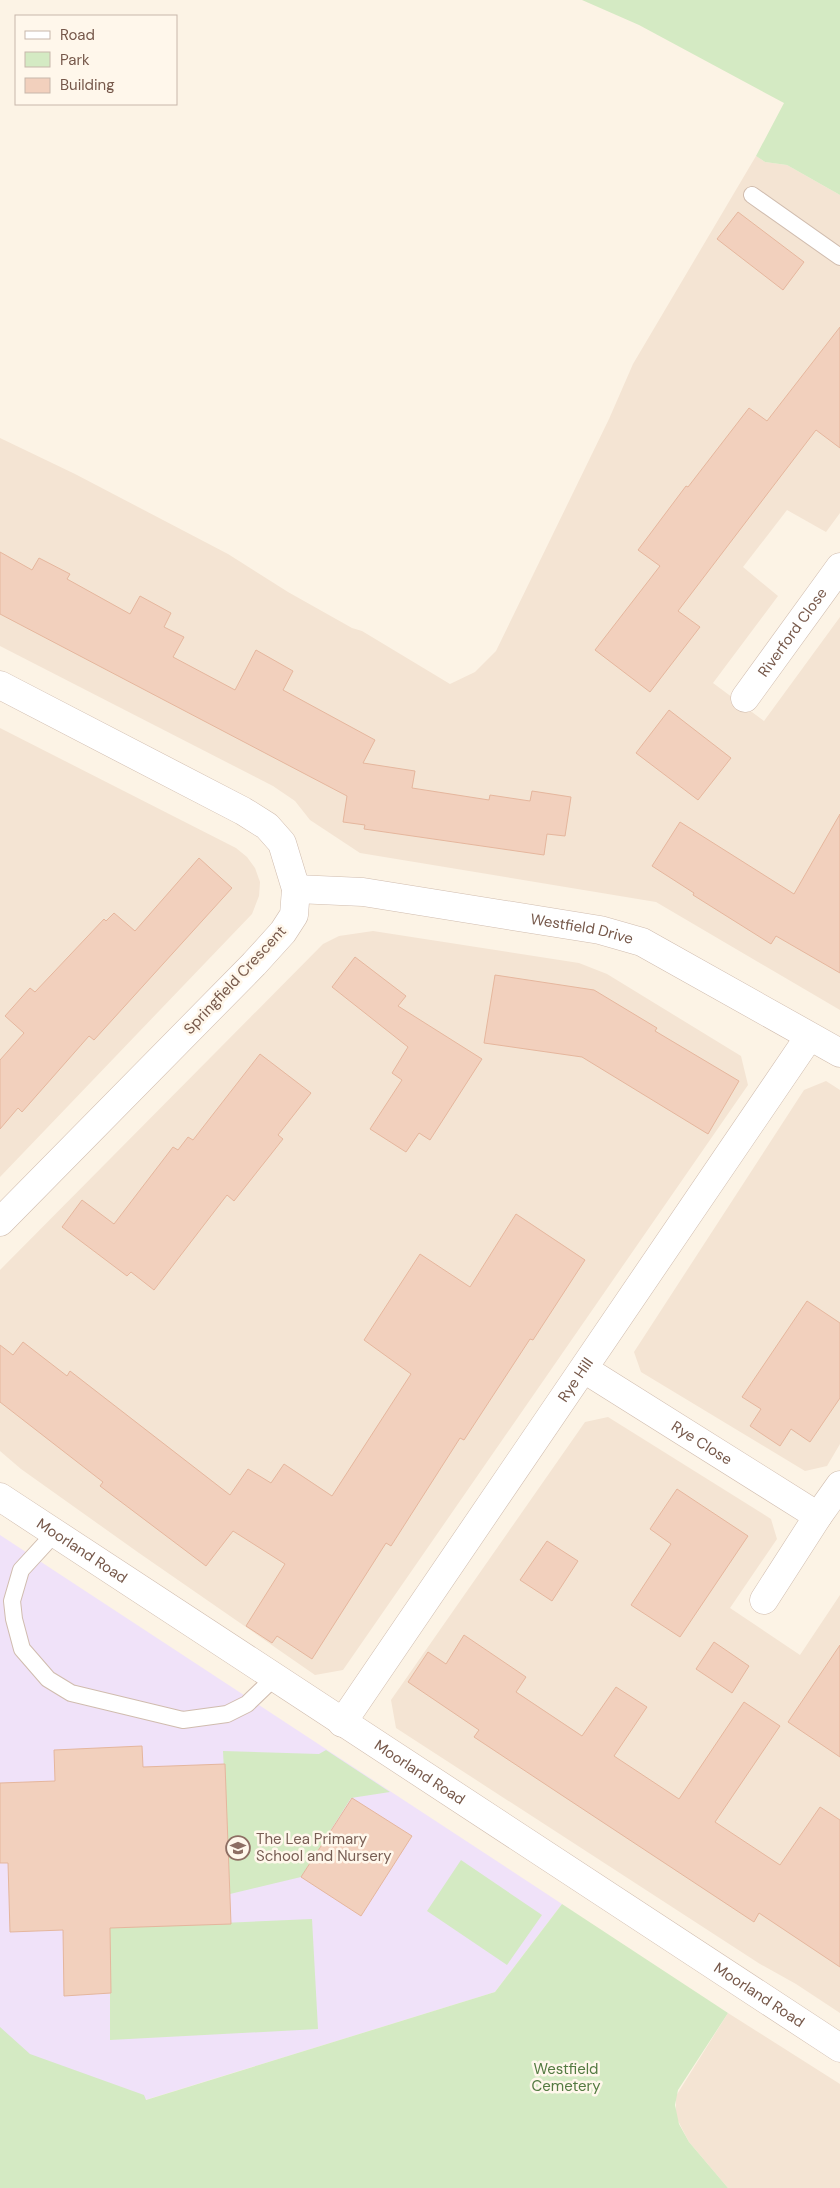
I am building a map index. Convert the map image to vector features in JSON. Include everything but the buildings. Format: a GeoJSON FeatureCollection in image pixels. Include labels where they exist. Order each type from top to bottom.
{"type":"FeatureCollection","features":[{"type":"Feature","properties":{"kind":"street","name":"Riverford Close"},"geometry":{"type":"LineString","coordinates":[[745,698],[840,567]]}},
{"type":"Feature","properties":{"kind":"street","name":"Springfield Crescent"},"geometry":{"type":"LineString","coordinates":[[0,685],[243,811],[267,826],[282,843],[296,889],[294,914],[283,932],[254,964],[0,1222]]}},
{"type":"Feature","properties":{"kind":"street","name":"Westfield Drive"},"geometry":{"type":"LineString","coordinates":[[296,889],[363,892],[600,930],[642,942],[840,1053]]}},
{"type":"Feature","properties":{"kind":"street","name":"Rye Hill"},"geometry":{"type":"LineString","coordinates":[[342,1723],[809,1037]]}},
{"type":"Feature","properties":{"kind":"street","name":"Rye Close"},"geometry":{"type":"LineString","coordinates":[[584,1369],[818,1516]]}},
{"type":"Feature","properties":{"kind":"street"},"geometry":{"type":"LineString","coordinates":[[764,1600],[840,1485]]}},
{"type":"Feature","properties":{"kind":"street","name":"Moorland Road"},"geometry":{"type":"LineString","coordinates":[[0,1498],[840,2048]]}},
{"type":"Feature","properties":{"kind":"lane"},"geometry":{"type":"LineString","coordinates":[[752,195],[840,257]]}},
{"type":"Feature","properties":{"kind":"lane"},"geometry":{"type":"LineString","coordinates":[[55,1533],[21,1570],[12,1601],[14,1620],[22,1649],[48,1679],[71,1693],[183,1720],[227,1714],[247,1704],[275,1677]]}},
{"type":"Feature","properties":{"kind":"shaded area"},"geometry":{"type":"Polygon","coordinates":[[[756,156],[765,162],[787,165],[840,195],[840,513],[826,532],[787,510],[743,567],[778,596],[713,683],[764,721],[840,617],[840,1010],[656,902],[360,853],[310,820],[295,801],[273,786],[0,646],[0,438],[75,474],[228,554],[288,592],[352,628],[362,631],[450,684],[475,672],[496,651],[609,419],[633,364],[756,156]]]}},
{"type":"Feature","properties":{"kind":"shaded area"},"geometry":{"type":"Polygon","coordinates":[[[0,728],[236,848],[247,857],[255,868],[260,882],[259,896],[252,914],[0,1177],[0,728]]]}},
{"type":"Feature","properties":{"kind":"shaded area"},"geometry":{"type":"Polygon","coordinates":[[[373,931],[579,963],[607,974],[741,1056],[748,1085],[343,1670],[315,1675],[139,1553],[21,1469],[0,1451],[0,1270],[323,944],[339,936],[373,931]]]}},
{"type":"Feature","properties":{"kind":"shaded area"},"geometry":{"type":"Polygon","coordinates":[[[826,1081],[840,1090],[840,1444],[827,1466],[805,1471],[641,1372],[634,1352],[804,1090],[826,1081]]]}},
{"type":"Feature","properties":{"kind":"shaded area"},"geometry":{"type":"Polygon","coordinates":[[[608,1417],[771,1519],[777,1539],[730,1608],[800,1655],[840,1595],[840,2013],[796,1984],[760,1964],[396,1728],[391,1700],[585,1422],[608,1417]]]}},
{"type":"Feature","properties":{"kind":"shaded area","name":"The Lea Primary School and Nursery"},"geometry":{"type":"Polygon","coordinates":[[[0,1535],[562,1904],[495,1992],[0,2145],[0,1535]]]}},
{"type":"Feature","properties":{"kind":"shaded area"},"geometry":{"type":"Polygon","coordinates":[[[728,2013],[840,2084],[840,2188],[728,2188],[689,2142],[676,2117],[676,2096],[728,2013]]]}},
{"type":"Feature","properties":{"kind":"green space"},"geometry":{"type":"Polygon","coordinates":[[[582,0],[840,0],[840,195],[787,165],[765,162],[756,156],[784,103],[639,25],[582,0]]]}},
{"type":"Feature","properties":{"kind":"green space"},"geometry":{"type":"Polygon","coordinates":[[[326,1750],[390,1792],[351,1798],[301,1877],[230,1894],[223,1751],[319,1754],[326,1750]]]}},
{"type":"Feature","properties":{"kind":"green space"},"geometry":{"type":"Polygon","coordinates":[[[461,1860],[542,1915],[507,1965],[427,1911],[461,1860]]]}},
{"type":"Feature","properties":{"kind":"green space","name":"Westfield Cemetery"},"geometry":{"type":"Polygon","coordinates":[[[562,1904],[728,2013],[678,2090],[675,2105],[679,2124],[689,2142],[728,2188],[0,2188],[0,2027],[30,2054],[144,2095],[146,2100],[495,1992],[562,1904]]]}},
{"type":"Feature","properties":{"kind":"green space"},"geometry":{"type":"Polygon","coordinates":[[[312,1919],[318,2029],[110,2040],[110,1950],[64,1930],[312,1919]]]}},
{"type":"Feature","properties":{"kind":"place","name":"The Lea Primary School and Nursery"},"geometry":{"type":"Point","coordinates":[238,1848]}}]}
